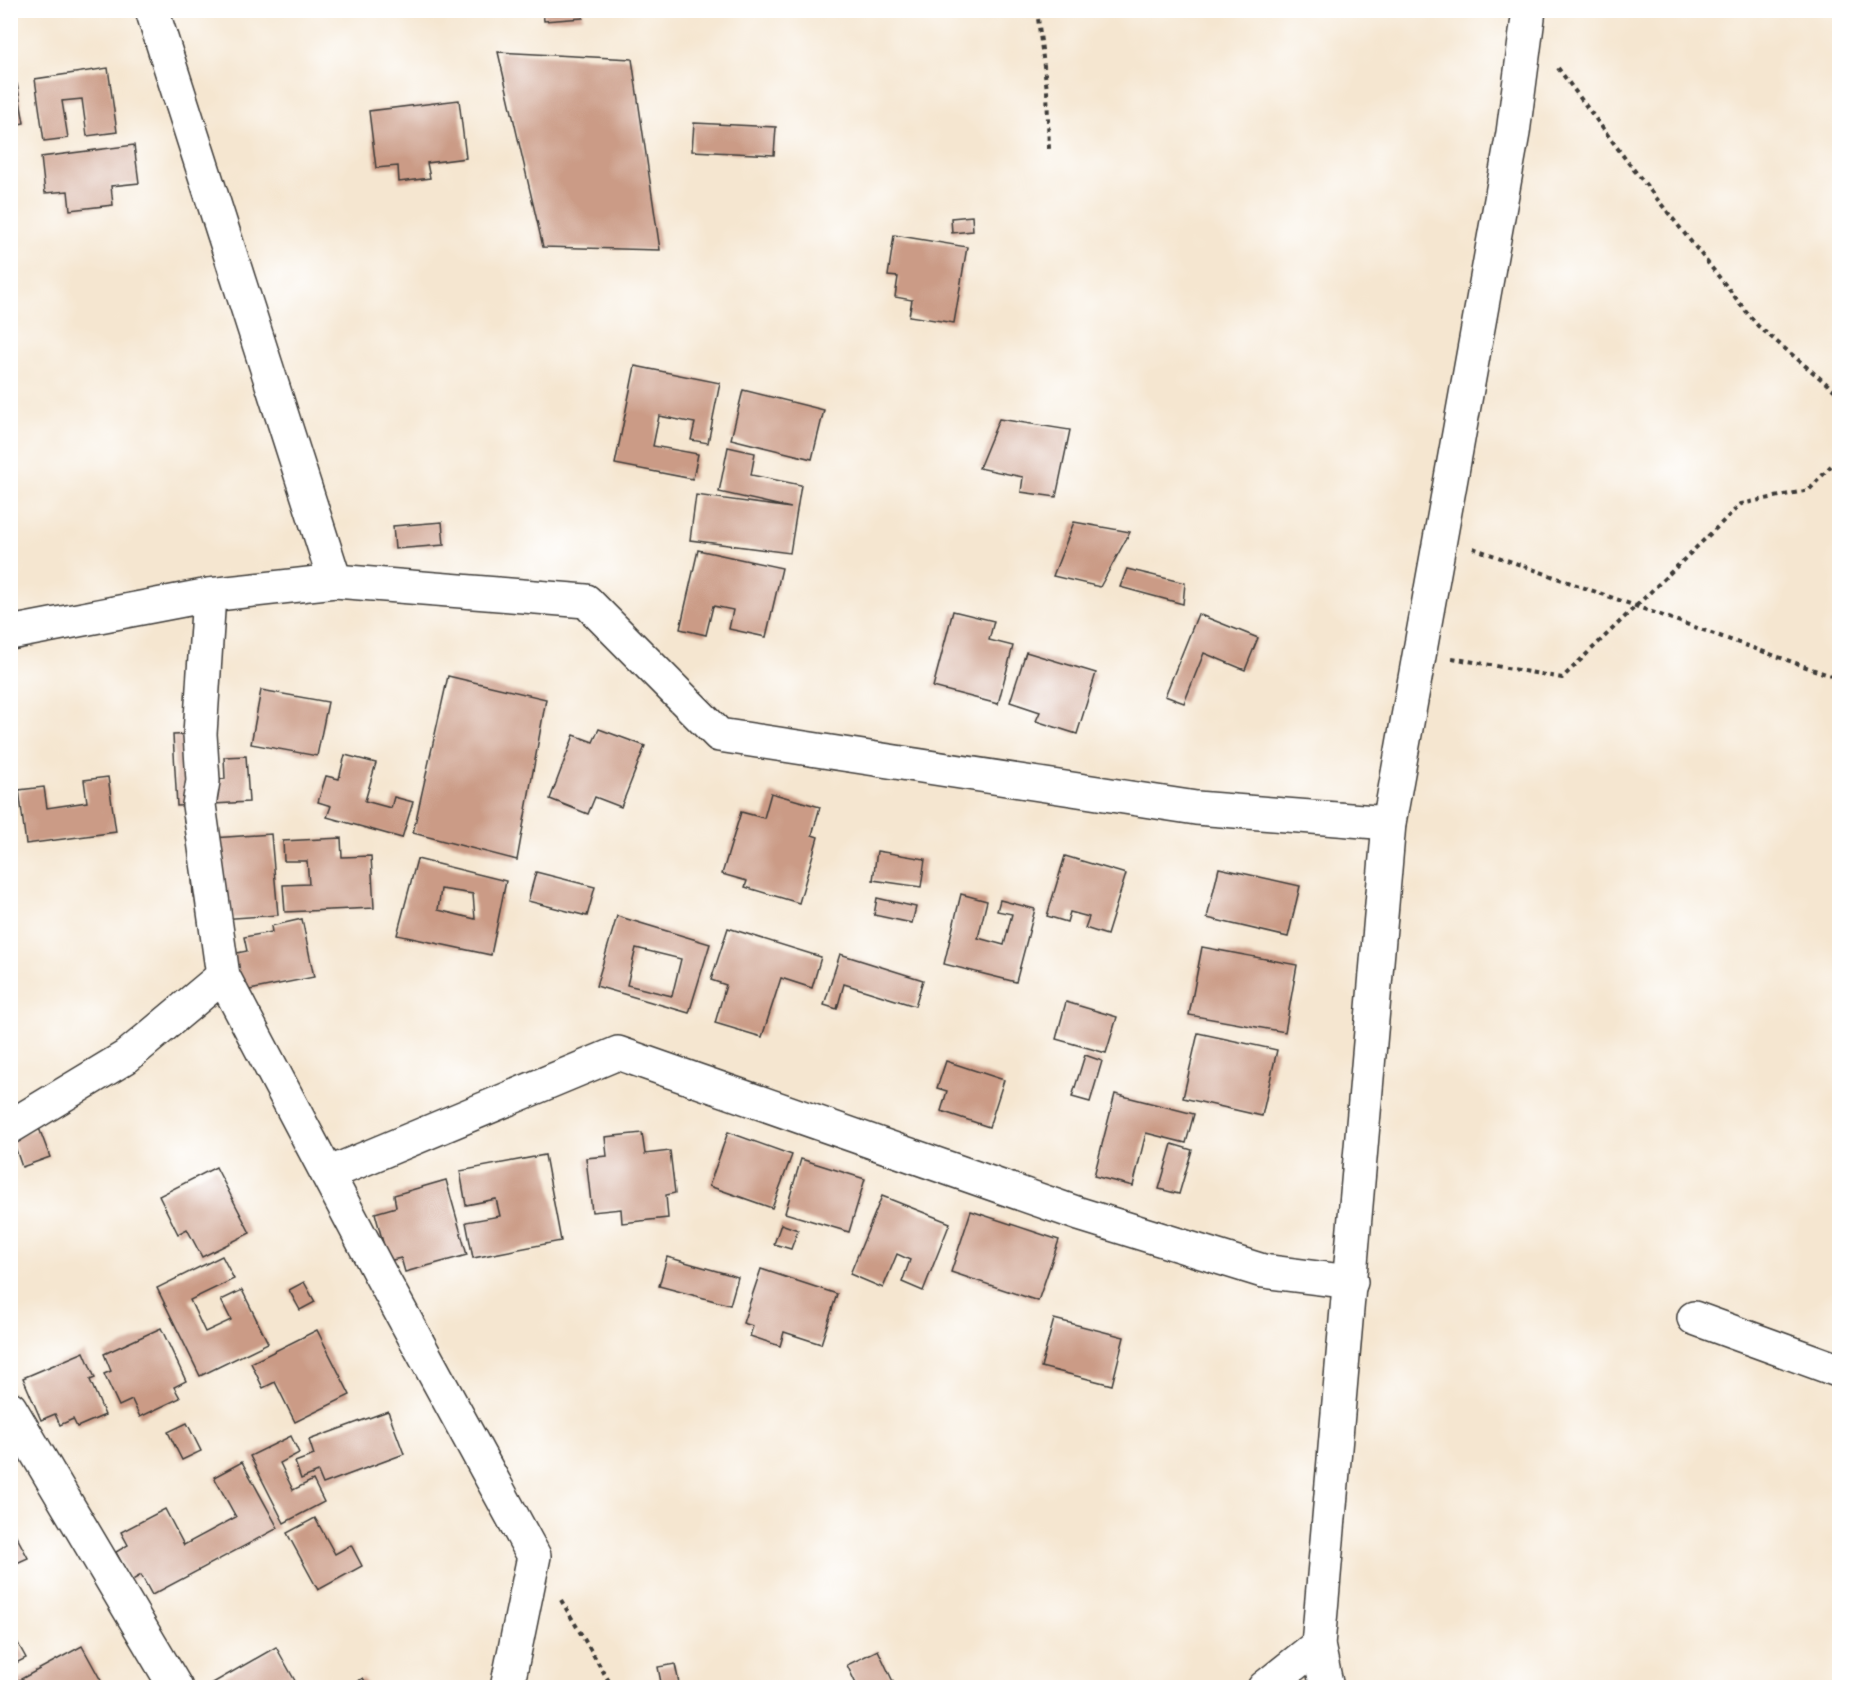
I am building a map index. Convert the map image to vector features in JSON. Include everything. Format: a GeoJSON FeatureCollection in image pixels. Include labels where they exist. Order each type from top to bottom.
{"type":"FeatureCollection","features":[{"type":"Feature","properties":{"kind":"street"},"geometry":{"type":"LineString","coordinates":[[152,10],[335,581]]}},
{"type":"Feature","properties":{"kind":"street"},"geometry":{"type":"LineString","coordinates":[[1327,1688],[1318,1645],[1389,823],[1513,133],[1528,19]]}},
{"type":"Feature","properties":{"kind":"street"},"geometry":{"type":"LineString","coordinates":[[10,633],[209,595],[335,581],[586,601],[719,735],[1196,808],[1389,823]]}},
{"type":"Feature","properties":{"kind":"street"},"geometry":{"type":"LineString","coordinates":[[209,595],[200,734],[203,781],[199,805],[223,976],[534,1556],[507,1688]]}},
{"type":"Feature","properties":{"kind":"street"},"geometry":{"type":"LineString","coordinates":[[10,1127],[126,1057],[223,976]]}},
{"type":"Feature","properties":{"kind":"street"},"geometry":{"type":"LineString","coordinates":[[328,1174],[618,1053],[1102,1221],[1263,1271],[1351,1282]]}},
{"type":"Feature","properties":{"kind":"street"},"geometry":{"type":"LineString","coordinates":[[1694,1318],[1839,1371]]}},
{"type":"Feature","properties":{"kind":"street"},"geometry":{"type":"LineString","coordinates":[[10,1408],[176,1688]]}},
{"type":"Feature","properties":{"kind":"street"},"geometry":{"type":"LineString","coordinates":[[1264,1688],[1318,1645]]}},
{"type":"Feature","properties":{"kind":"path"},"geometry":{"type":"LineString","coordinates":[[1037,10],[1047,90],[1049,150]]}},
{"type":"Feature","properties":{"kind":"path"},"geometry":{"type":"LineString","coordinates":[[1528,19],[1627,161],[1758,326],[1839,394]]}},
{"type":"Feature","properties":{"kind":"path"},"geometry":{"type":"LineString","coordinates":[[1420,652],[1562,678],[1741,504],[1809,490],[1839,456]]}},
{"type":"Feature","properties":{"kind":"path"},"geometry":{"type":"LineString","coordinates":[[1467,546],[1839,679]]}},
{"type":"Feature","properties":{"kind":"path"},"geometry":{"type":"LineString","coordinates":[[534,1556],[613,1688]]}},
{"type":"Feature","properties":{"kind":"building"},"geometry":{"type":"Polygon","coordinates":[[[543,10],[583,10],[583,18],[544,21],[543,10]]]}},
{"type":"Feature","properties":{"kind":"building"},"geometry":{"type":"Polygon","coordinates":[[[498,52],[632,59],[660,250],[543,247],[498,52]]]}},
{"type":"Feature","properties":{"kind":"building"},"geometry":{"type":"Polygon","coordinates":[[[108,68],[117,132],[87,136],[82,99],[62,101],[68,138],[44,141],[35,79],[108,68]]]}},
{"type":"Feature","properties":{"kind":"building"},"geometry":{"type":"Polygon","coordinates":[[[17,84],[24,123],[10,126],[10,85],[17,84]]]}},
{"type":"Feature","properties":{"kind":"building"},"geometry":{"type":"Polygon","coordinates":[[[459,100],[466,158],[427,163],[430,178],[399,182],[398,166],[376,168],[369,111],[459,100]]]}},
{"type":"Feature","properties":{"kind":"building"},"geometry":{"type":"Polygon","coordinates":[[[694,123],[776,127],[774,155],[692,151],[694,123]]]}},
{"type":"Feature","properties":{"kind":"building"},"geometry":{"type":"Polygon","coordinates":[[[134,145],[139,183],[111,186],[113,205],[70,210],[68,191],[45,193],[41,157],[134,145]]]}},
{"type":"Feature","properties":{"kind":"building"},"geometry":{"type":"Polygon","coordinates":[[[972,216],[973,231],[952,233],[951,218],[972,216]]]}},
{"type":"Feature","properties":{"kind":"building"},"geometry":{"type":"Polygon","coordinates":[[[894,235],[967,247],[954,323],[909,316],[912,300],[895,297],[898,277],[888,276],[894,235]]]}},
{"type":"Feature","properties":{"kind":"building"},"geometry":{"type":"Polygon","coordinates":[[[635,366],[720,383],[708,443],[691,440],[695,423],[659,416],[653,446],[698,454],[693,479],[615,464],[635,366]]]}},
{"type":"Feature","properties":{"kind":"building"},"geometry":{"type":"Polygon","coordinates":[[[743,390],[824,410],[812,459],[731,439],[743,390]]]}},
{"type":"Feature","properties":{"kind":"building"},"geometry":{"type":"Polygon","coordinates":[[[999,419],[1070,430],[1056,497],[1021,492],[1023,477],[979,468],[999,419]]]}},
{"type":"Feature","properties":{"kind":"building"},"geometry":{"type":"Polygon","coordinates":[[[728,447],[755,453],[751,475],[801,485],[790,553],[690,540],[696,495],[791,508],[719,492],[728,447]]]}},
{"type":"Feature","properties":{"kind":"building"},"geometry":{"type":"Polygon","coordinates":[[[442,522],[444,545],[395,549],[393,526],[442,522]]]}},
{"type":"Feature","properties":{"kind":"building"},"geometry":{"type":"Polygon","coordinates":[[[1074,522],[1130,532],[1100,587],[1053,576],[1074,522]]]}},
{"type":"Feature","properties":{"kind":"building"},"geometry":{"type":"Polygon","coordinates":[[[698,550],[782,568],[766,637],[729,629],[733,610],[713,606],[706,635],[680,629],[698,550]]]}},
{"type":"Feature","properties":{"kind":"building"},"geometry":{"type":"Polygon","coordinates":[[[1127,569],[1185,583],[1183,604],[1120,587],[1127,569]]]}},
{"type":"Feature","properties":{"kind":"building"},"geometry":{"type":"Polygon","coordinates":[[[953,611],[994,621],[989,640],[1013,646],[998,704],[933,687],[953,611]]]}},
{"type":"Feature","properties":{"kind":"building"},"geometry":{"type":"Polygon","coordinates":[[[1198,614],[1258,638],[1245,670],[1204,653],[1184,703],[1165,696],[1198,614]]]}},
{"type":"Feature","properties":{"kind":"building"},"geometry":{"type":"Polygon","coordinates":[[[1026,652],[1096,673],[1077,734],[1036,721],[1040,712],[1010,702],[1026,652]]]}},
{"type":"Feature","properties":{"kind":"building"},"geometry":{"type":"Polygon","coordinates":[[[448,676],[546,699],[517,860],[413,833],[448,676]]]}},
{"type":"Feature","properties":{"kind":"building"},"geometry":{"type":"Polygon","coordinates":[[[261,690],[328,702],[317,756],[251,744],[261,690]]]}},
{"type":"Feature","properties":{"kind":"building"},"geometry":{"type":"Polygon","coordinates":[[[599,729],[645,746],[621,807],[595,797],[588,814],[550,799],[574,735],[593,742],[599,729]]]}},
{"type":"Feature","properties":{"kind":"building"},"geometry":{"type":"Polygon","coordinates":[[[200,734],[203,781],[225,779],[224,757],[246,756],[249,802],[177,806],[173,735],[200,734]]]}},
{"type":"Feature","properties":{"kind":"building"},"geometry":{"type":"Polygon","coordinates":[[[345,755],[376,763],[365,801],[391,808],[394,797],[413,802],[402,838],[327,817],[331,806],[318,802],[326,776],[339,779],[345,755]]]}},
{"type":"Feature","properties":{"kind":"building"},"geometry":{"type":"Polygon","coordinates":[[[108,777],[116,832],[26,844],[19,790],[44,787],[47,808],[87,802],[84,780],[108,777]]]}},
{"type":"Feature","properties":{"kind":"building"},"geometry":{"type":"Polygon","coordinates":[[[771,793],[820,807],[812,835],[818,837],[799,903],[745,887],[747,881],[722,874],[741,812],[764,818],[771,793]]]}},
{"type":"Feature","properties":{"kind":"building"},"geometry":{"type":"Polygon","coordinates":[[[271,834],[278,915],[206,920],[205,897],[193,897],[191,859],[198,839],[271,834]]]}},
{"type":"Feature","properties":{"kind":"building"},"geometry":{"type":"Polygon","coordinates":[[[341,838],[342,857],[371,856],[374,908],[285,912],[283,885],[309,884],[307,861],[284,861],[283,841],[341,838]]]}},
{"type":"Feature","properties":{"kind":"building"},"geometry":{"type":"Polygon","coordinates":[[[877,851],[925,859],[921,887],[873,880],[877,851]]]}},
{"type":"Feature","properties":{"kind":"building"},"geometry":{"type":"Polygon","coordinates":[[[1065,856],[1126,874],[1107,935],[1085,928],[1089,917],[1070,912],[1067,922],[1047,916],[1065,856]]]}},
{"type":"Feature","properties":{"kind":"building"},"geometry":{"type":"Polygon","coordinates":[[[417,859],[506,881],[491,955],[397,935],[417,859]],[[441,889],[438,910],[475,919],[473,894],[441,889]]]}},
{"type":"Feature","properties":{"kind":"building"},"geometry":{"type":"Polygon","coordinates":[[[1219,868],[1300,886],[1288,937],[1207,918],[1219,868]]]}},
{"type":"Feature","properties":{"kind":"building"},"geometry":{"type":"Polygon","coordinates":[[[536,872],[595,887],[587,916],[528,901],[536,872]]]}},
{"type":"Feature","properties":{"kind":"building"},"geometry":{"type":"Polygon","coordinates":[[[961,894],[987,901],[978,938],[1004,945],[1012,914],[997,911],[1000,900],[1035,909],[1016,982],[944,964],[961,894]]]}},
{"type":"Feature","properties":{"kind":"building"},"geometry":{"type":"Polygon","coordinates":[[[877,898],[916,907],[912,923],[874,915],[877,898]]]}},
{"type":"Feature","properties":{"kind":"building"},"geometry":{"type":"Polygon","coordinates":[[[617,916],[710,944],[689,1013],[596,986],[617,916]],[[636,948],[627,985],[672,996],[681,959],[636,948]]]}},
{"type":"Feature","properties":{"kind":"building"},"geometry":{"type":"Polygon","coordinates":[[[302,919],[314,977],[240,992],[232,954],[247,951],[244,937],[272,932],[271,926],[302,919]]]}},
{"type":"Feature","properties":{"kind":"building"},"geometry":{"type":"Polygon","coordinates":[[[728,928],[821,957],[812,988],[781,978],[762,1037],[715,1023],[726,985],[711,980],[728,928]]]}},
{"type":"Feature","properties":{"kind":"building"},"geometry":{"type":"Polygon","coordinates":[[[1202,947],[1297,965],[1285,1032],[1189,1015],[1202,947]]]}},
{"type":"Feature","properties":{"kind":"building"},"geometry":{"type":"Polygon","coordinates":[[[840,954],[923,980],[915,1006],[844,984],[837,1009],[824,1005],[840,954]]]}},
{"type":"Feature","properties":{"kind":"building"},"geometry":{"type":"Polygon","coordinates":[[[1066,1002],[1117,1017],[1106,1053],[1056,1039],[1066,1002]]]}},
{"type":"Feature","properties":{"kind":"building"},"geometry":{"type":"Polygon","coordinates":[[[1198,1033],[1277,1050],[1262,1116],[1183,1098],[1198,1033]]]}},
{"type":"Feature","properties":{"kind":"building"},"geometry":{"type":"Polygon","coordinates":[[[1085,1055],[1102,1061],[1090,1102],[1072,1097],[1085,1055]]]}},
{"type":"Feature","properties":{"kind":"building"},"geometry":{"type":"Polygon","coordinates":[[[946,1061],[1004,1080],[989,1127],[941,1111],[947,1091],[937,1088],[946,1061]]]}},
{"type":"Feature","properties":{"kind":"building"},"geometry":{"type":"Polygon","coordinates":[[[1115,1094],[1194,1114],[1186,1143],[1146,1133],[1133,1186],[1094,1176],[1115,1094]]]}},
{"type":"Feature","properties":{"kind":"building"},"geometry":{"type":"Polygon","coordinates":[[[39,1128],[50,1157],[22,1167],[12,1138],[39,1128]]]}},
{"type":"Feature","properties":{"kind":"building"},"geometry":{"type":"Polygon","coordinates":[[[728,1132],[792,1155],[772,1208],[709,1186],[728,1132]]]}},
{"type":"Feature","properties":{"kind":"building"},"geometry":{"type":"Polygon","coordinates":[[[642,1133],[645,1154],[670,1151],[675,1193],[666,1195],[668,1218],[622,1223],[621,1209],[592,1212],[586,1158],[607,1156],[605,1137],[642,1133]]]}},
{"type":"Feature","properties":{"kind":"building"},"geometry":{"type":"Polygon","coordinates":[[[1172,1144],[1192,1150],[1179,1194],[1159,1189],[1172,1144]]]}},
{"type":"Feature","properties":{"kind":"building"},"geometry":{"type":"Polygon","coordinates":[[[545,1155],[561,1241],[473,1258],[466,1222],[500,1216],[496,1199],[466,1205],[460,1171],[545,1155]]]}},
{"type":"Feature","properties":{"kind":"building"},"geometry":{"type":"Polygon","coordinates":[[[801,1159],[865,1179],[849,1232],[785,1213],[801,1159]]]}},
{"type":"Feature","properties":{"kind":"building"},"geometry":{"type":"Polygon","coordinates":[[[216,1167],[250,1233],[202,1257],[187,1229],[178,1234],[159,1196],[216,1167]]]}},
{"type":"Feature","properties":{"kind":"building"},"geometry":{"type":"Polygon","coordinates":[[[446,1180],[467,1255],[405,1272],[401,1258],[388,1261],[375,1213],[396,1207],[394,1195],[446,1180]]]}},
{"type":"Feature","properties":{"kind":"building"},"geometry":{"type":"Polygon","coordinates":[[[882,1196],[950,1223],[923,1291],[902,1282],[910,1260],[897,1254],[883,1288],[850,1274],[882,1196]]]}},
{"type":"Feature","properties":{"kind":"building"},"geometry":{"type":"Polygon","coordinates":[[[971,1211],[1059,1240],[1038,1301],[951,1272],[971,1211]]]}},
{"type":"Feature","properties":{"kind":"building"},"geometry":{"type":"Polygon","coordinates":[[[781,1224],[798,1230],[791,1249],[774,1244],[781,1224]]]}},
{"type":"Feature","properties":{"kind":"building"},"geometry":{"type":"Polygon","coordinates":[[[222,1256],[234,1279],[190,1300],[205,1332],[231,1320],[221,1300],[242,1290],[268,1343],[200,1376],[157,1288],[222,1256]]]}},
{"type":"Feature","properties":{"kind":"building"},"geometry":{"type":"Polygon","coordinates":[[[667,1257],[738,1277],[730,1305],[659,1286],[667,1257]]]}},
{"type":"Feature","properties":{"kind":"building"},"geometry":{"type":"Polygon","coordinates":[[[761,1269],[837,1294],[821,1344],[784,1332],[780,1346],[750,1336],[753,1326],[743,1323],[761,1269]]]}},
{"type":"Feature","properties":{"kind":"building"},"geometry":{"type":"Polygon","coordinates":[[[304,1282],[315,1302],[300,1310],[289,1290],[304,1282]]]}},
{"type":"Feature","properties":{"kind":"building"},"geometry":{"type":"Polygon","coordinates":[[[1054,1319],[1124,1337],[1112,1385],[1041,1367],[1054,1319]]]}},
{"type":"Feature","properties":{"kind":"building"},"geometry":{"type":"Polygon","coordinates":[[[161,1328],[186,1381],[174,1387],[180,1398],[140,1417],[132,1400],[119,1406],[104,1374],[111,1371],[104,1354],[161,1328]]]}},
{"type":"Feature","properties":{"kind":"building"},"geometry":{"type":"Polygon","coordinates":[[[317,1330],[350,1395],[295,1422],[275,1382],[263,1388],[251,1363],[317,1330]]]}},
{"type":"Feature","properties":{"kind":"building"},"geometry":{"type":"Polygon","coordinates":[[[84,1352],[95,1378],[90,1380],[105,1415],[77,1427],[73,1419],[60,1425],[55,1414],[41,1420],[23,1378],[84,1352]]]}},
{"type":"Feature","properties":{"kind":"building"},"geometry":{"type":"Polygon","coordinates":[[[388,1411],[404,1454],[323,1484],[318,1472],[301,1479],[295,1462],[314,1455],[309,1440],[388,1411]]]}},
{"type":"Feature","properties":{"kind":"building"},"geometry":{"type":"Polygon","coordinates":[[[187,1423],[201,1451],[182,1460],[168,1432],[187,1423]]]}},
{"type":"Feature","properties":{"kind":"building"},"geometry":{"type":"Polygon","coordinates":[[[291,1436],[299,1453],[280,1463],[293,1490],[313,1480],[324,1502],[284,1523],[250,1456],[291,1436]]]}},
{"type":"Feature","properties":{"kind":"building"},"geometry":{"type":"Polygon","coordinates":[[[242,1462],[278,1528],[152,1595],[141,1575],[131,1581],[116,1552],[128,1545],[121,1532],[165,1509],[184,1545],[236,1517],[214,1477],[242,1462]]]}},
{"type":"Feature","properties":{"kind":"building"},"geometry":{"type":"Polygon","coordinates":[[[315,1518],[335,1554],[351,1545],[362,1566],[318,1590],[287,1533],[315,1518]]]}},
{"type":"Feature","properties":{"kind":"building"},"geometry":{"type":"Polygon","coordinates":[[[12,1528],[28,1558],[10,1566],[10,1529],[12,1528]]]}},
{"type":"Feature","properties":{"kind":"building"},"geometry":{"type":"Polygon","coordinates":[[[15,1638],[26,1658],[10,1666],[10,1640],[15,1638]]]}},
{"type":"Feature","properties":{"kind":"building"},"geometry":{"type":"Polygon","coordinates":[[[82,1646],[105,1688],[10,1688],[10,1685],[82,1646]]]}},
{"type":"Feature","properties":{"kind":"building"},"geometry":{"type":"Polygon","coordinates":[[[276,1647],[299,1688],[204,1688],[276,1647]]]}},
{"type":"Feature","properties":{"kind":"building"},"geometry":{"type":"Polygon","coordinates":[[[878,1650],[896,1688],[858,1688],[847,1665],[878,1650]]]}},
{"type":"Feature","properties":{"kind":"building"},"geometry":{"type":"Polygon","coordinates":[[[675,1664],[680,1688],[662,1688],[658,1667],[675,1664]]]}},
{"type":"Feature","properties":{"kind":"building"},"geometry":{"type":"Polygon","coordinates":[[[363,1678],[369,1688],[347,1688],[363,1678]]]}}]}
